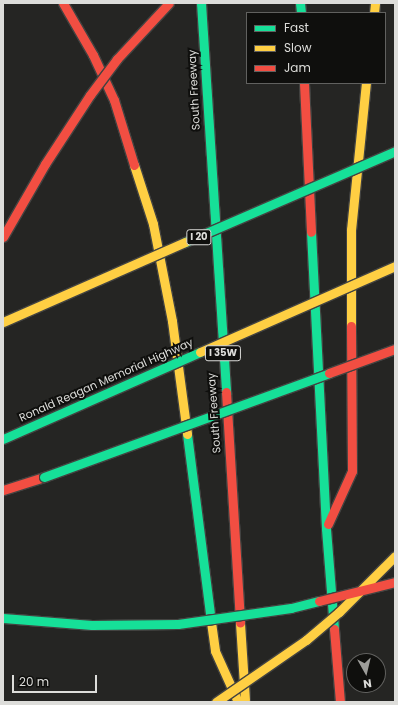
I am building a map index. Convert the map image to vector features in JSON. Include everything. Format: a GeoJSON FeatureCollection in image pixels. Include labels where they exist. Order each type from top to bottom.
{"type":"FeatureCollection","features":[{"type":"Feature","properties":{"kind":"highway"},"geometry":{"type":"LineString","coordinates":[[63,3],[93,55],[114,100],[153,224],[172,321],[215,651],[238,702]]}},
{"type":"Feature","properties":{"kind":"highway"},"geometry":{"type":"LineString","coordinates":[[3,237],[45,164],[90,95],[117,59],[169,3]]}},
{"type":"Feature","properties":{"kind":"highway","name":"South Freeway"},"geometry":{"type":"LineString","coordinates":[[201,3],[245,702]]}},
{"type":"Feature","properties":{"kind":"highway"},"geometry":{"type":"LineString","coordinates":[[304,84],[326,529],[340,702]]}},
{"type":"Feature","properties":{"kind":"highway"},"geometry":{"type":"LineString","coordinates":[[326,529],[352,471],[352,230],[366,84]]}},
{"type":"Feature","properties":{"kind":"highway","name":"I 20"},"geometry":{"type":"LineString","coordinates":[[3,322],[395,151]]}},
{"type":"Feature","properties":{"kind":"highway","name":"Ronald Reagan Memorial Highway"},"geometry":{"type":"LineString","coordinates":[[3,439],[395,266]]}},
{"type":"Feature","properties":{"kind":"highway"},"geometry":{"type":"LineString","coordinates":[[3,490],[395,349]]}},
{"type":"Feature","properties":{"kind":"highway"},"geometry":{"type":"LineString","coordinates":[[216,702],[306,640],[339,612],[395,556]]}},
{"type":"Feature","properties":{"kind":"highway"},"geometry":{"type":"LineString","coordinates":[[3,618],[92,625],[185,623],[291,608],[395,582]]}},
{"type":"Feature","properties":{"kind":"traffic: fast"},"geometry":{"type":"LineString","coordinates":[[201,3],[226,392]]}},
{"type":"Feature","properties":{"kind":"traffic: fast"},"geometry":{"type":"LineString","coordinates":[[300,3],[301,12]]}},
{"type":"Feature","properties":{"kind":"traffic: fast"},"geometry":{"type":"LineString","coordinates":[[185,242],[395,151]]}},
{"type":"Feature","properties":{"kind":"traffic: fast"},"geometry":{"type":"LineString","coordinates":[[311,232],[326,529],[334,629]]}},
{"type":"Feature","properties":{"kind":"traffic: fast"},"geometry":{"type":"LineString","coordinates":[[3,439],[200,352]]}},
{"type":"Feature","properties":{"kind":"traffic: fast"},"geometry":{"type":"LineString","coordinates":[[44,477],[329,373]]}},
{"type":"Feature","properties":{"kind":"traffic: fast"},"geometry":{"type":"LineString","coordinates":[[187,434],[211,622]]}},
{"type":"Feature","properties":{"kind":"traffic: fast"},"geometry":{"type":"LineString","coordinates":[[3,618],[92,625],[178,624],[291,608],[319,601]]}},
{"type":"Feature","properties":{"kind":"traffic: slow"},"geometry":{"type":"LineString","coordinates":[[374,12],[375,3]]}},
{"type":"Feature","properties":{"kind":"traffic: slow"},"geometry":{"type":"LineString","coordinates":[[351,326],[351,230],[366,84]]}},
{"type":"Feature","properties":{"kind":"traffic: slow"},"geometry":{"type":"LineString","coordinates":[[134,165],[153,224],[172,321],[187,434]]}},
{"type":"Feature","properties":{"kind":"traffic: slow"},"geometry":{"type":"LineString","coordinates":[[3,322],[185,242]]}},
{"type":"Feature","properties":{"kind":"traffic: slow"},"geometry":{"type":"LineString","coordinates":[[200,352],[395,266]]}},
{"type":"Feature","properties":{"kind":"traffic: slow"},"geometry":{"type":"LineString","coordinates":[[216,702],[306,640],[339,612],[395,556]]}},
{"type":"Feature","properties":{"kind":"traffic: slow"},"geometry":{"type":"LineString","coordinates":[[211,622],[215,651],[238,702]]}},
{"type":"Feature","properties":{"kind":"traffic: slow"},"geometry":{"type":"LineString","coordinates":[[240,623],[245,700]]}},
{"type":"Feature","properties":{"kind":"traffic: jam"},"geometry":{"type":"LineString","coordinates":[[63,3],[93,55],[114,100],[134,165]]}},
{"type":"Feature","properties":{"kind":"traffic: jam"},"geometry":{"type":"LineString","coordinates":[[3,237],[45,164],[90,95],[117,59],[169,3]]}},
{"type":"Feature","properties":{"kind":"traffic: jam"},"geometry":{"type":"LineString","coordinates":[[304,84],[311,232]]}},
{"type":"Feature","properties":{"kind":"traffic: jam"},"geometry":{"type":"LineString","coordinates":[[328,524],[352,471],[351,326]]}},
{"type":"Feature","properties":{"kind":"traffic: jam"},"geometry":{"type":"LineString","coordinates":[[329,373],[395,349]]}},
{"type":"Feature","properties":{"kind":"traffic: jam"},"geometry":{"type":"LineString","coordinates":[[226,392],[240,623]]}},
{"type":"Feature","properties":{"kind":"traffic: jam"},"geometry":{"type":"LineString","coordinates":[[3,490],[44,477]]}},
{"type":"Feature","properties":{"kind":"traffic: jam"},"geometry":{"type":"LineString","coordinates":[[319,601],[395,582]]}},
{"type":"Feature","properties":{"kind":"traffic: jam"},"geometry":{"type":"LineString","coordinates":[[334,629],[340,702]]}}]}
